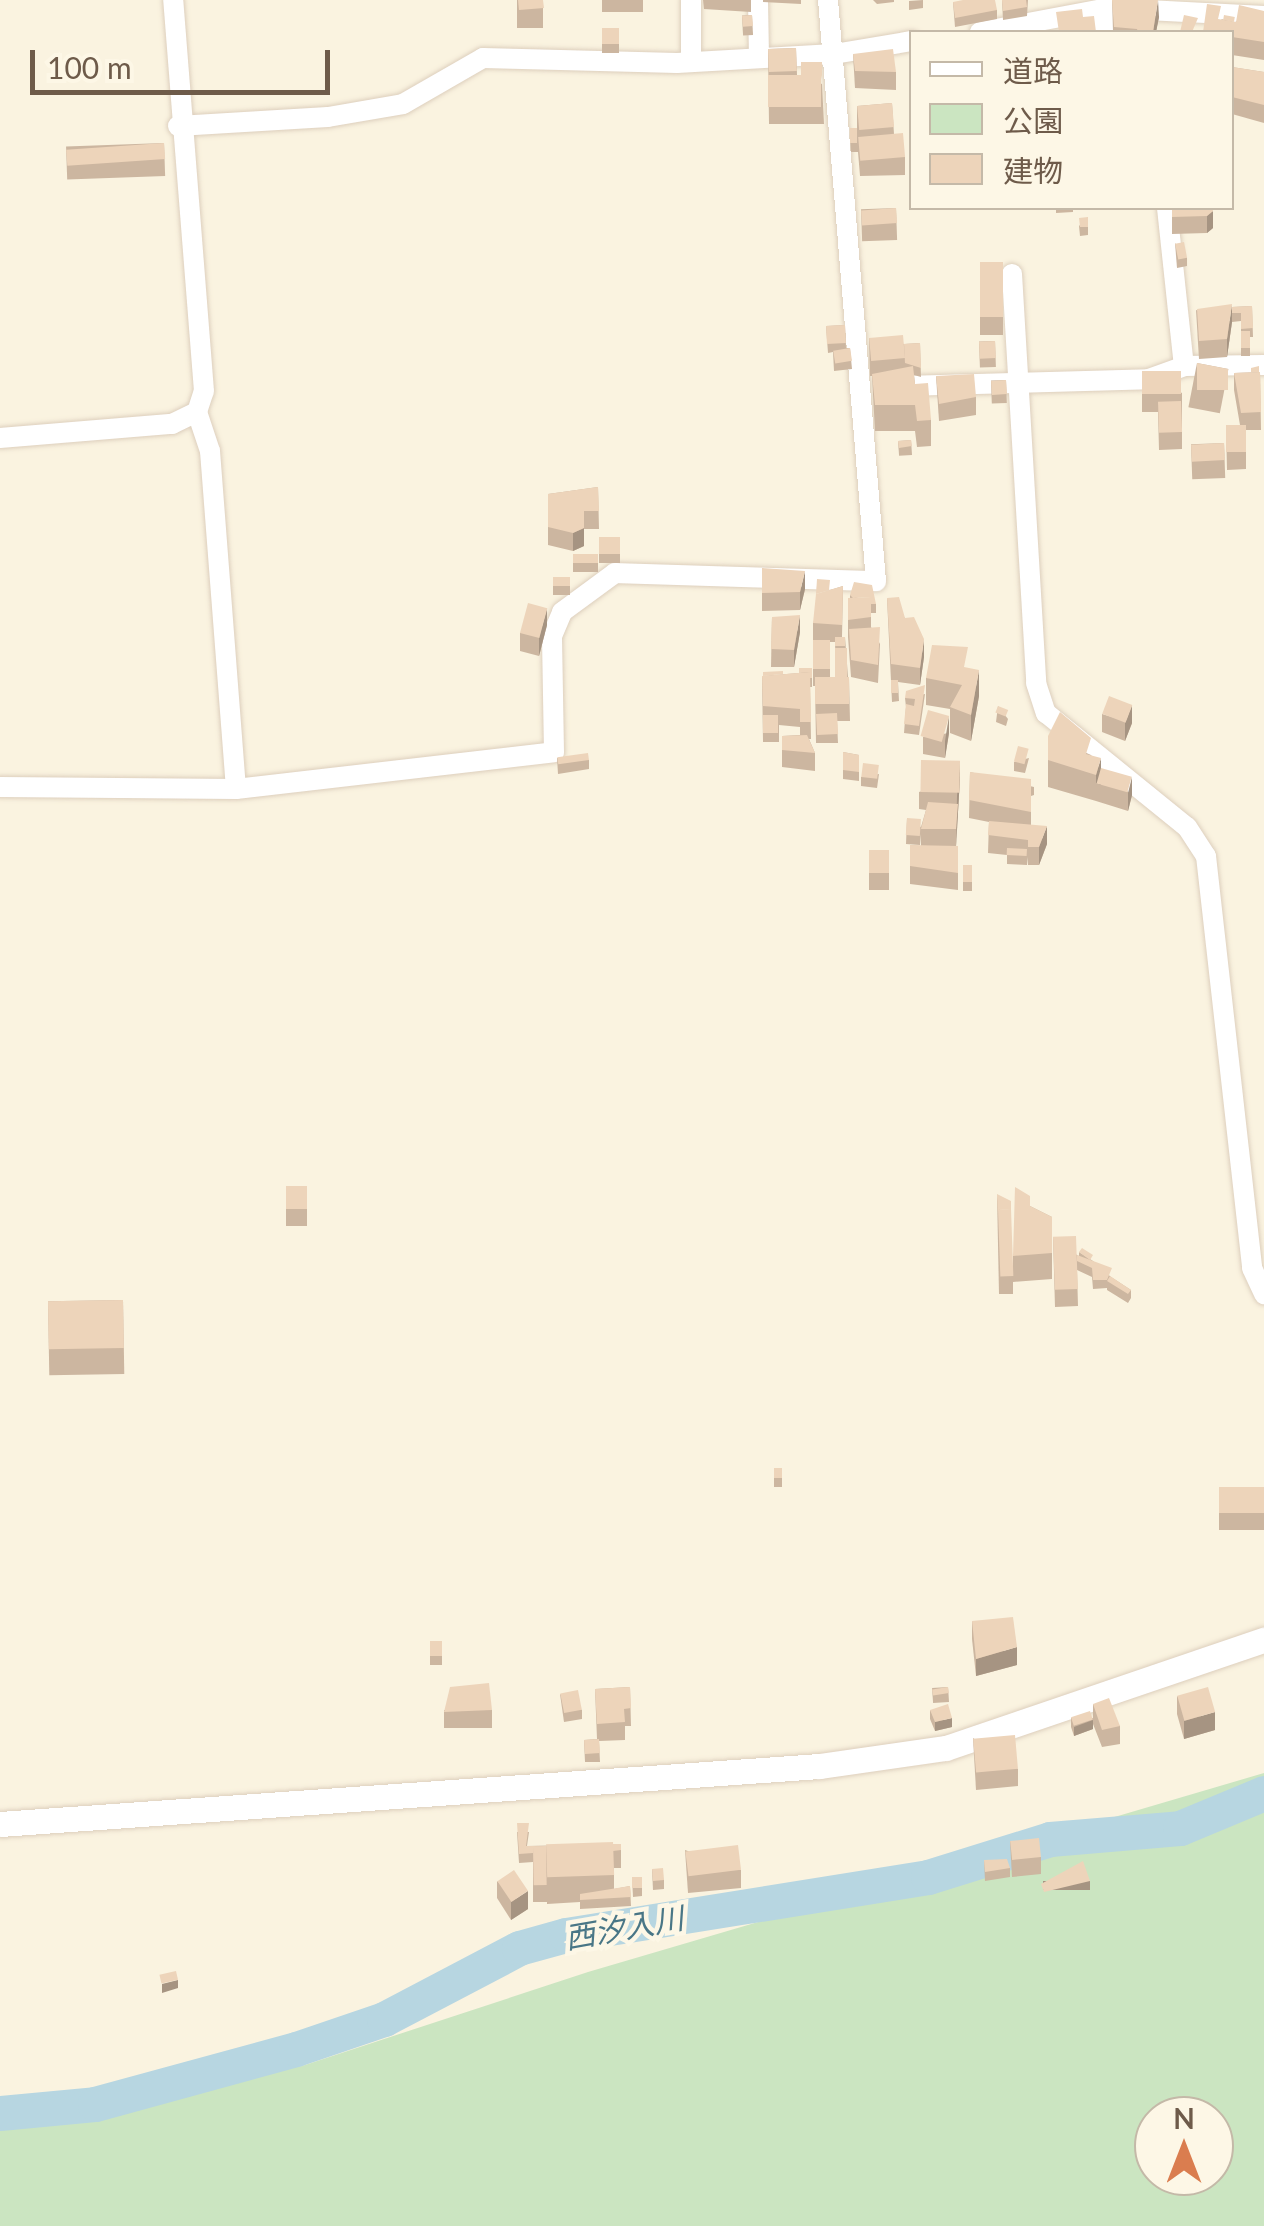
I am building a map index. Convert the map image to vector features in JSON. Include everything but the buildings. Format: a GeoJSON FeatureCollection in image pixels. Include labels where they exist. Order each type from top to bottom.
{"type":"FeatureCollection","features":[{"type":"Feature","properties":{"kind":"street"},"geometry":{"type":"LineString","coordinates":[[173,0],[178,126],[204,391],[197,412],[210,451],[236,789]]}},
{"type":"Feature","properties":{"kind":"street"},"geometry":{"type":"LineString","coordinates":[[691,0],[691,62]]}},
{"type":"Feature","properties":{"kind":"street"},"geometry":{"type":"LineString","coordinates":[[758,0],[759,58]]}},
{"type":"Feature","properties":{"kind":"street"},"geometry":{"type":"LineString","coordinates":[[0,787],[236,789],[554,752],[552,636],[562,612],[615,573],[876,581],[864,389],[828,0]]}},
{"type":"Feature","properties":{"kind":"street"},"geometry":{"type":"LineString","coordinates":[[1104,30],[1106,5]]}},
{"type":"Feature","properties":{"kind":"street"},"geometry":{"type":"LineString","coordinates":[[989,30],[1106,5],[1203,23],[1264,16]]}},
{"type":"Feature","properties":{"kind":"street"},"geometry":{"type":"LineString","coordinates":[[178,126],[328,118],[403,104],[483,58],[691,62],[834,54],[909,42]]}},
{"type":"Feature","properties":{"kind":"street"},"geometry":{"type":"LineString","coordinates":[[1167,210],[1184,366]]}},
{"type":"Feature","properties":{"kind":"street"},"geometry":{"type":"LineString","coordinates":[[1012,274],[1036,683],[1046,712],[1187,827],[1206,856],[1252,1268],[1264,1294]]}},
{"type":"Feature","properties":{"kind":"street"},"geometry":{"type":"LineString","coordinates":[[864,389],[1017,378],[1149,379],[1184,366],[1264,365]]}},
{"type":"Feature","properties":{"kind":"street"},"geometry":{"type":"LineString","coordinates":[[0,438],[172,424],[197,412]]}},
{"type":"Feature","properties":{"kind":"street"},"geometry":{"type":"LineString","coordinates":[[0,1824],[818,1766],[946,1748],[1264,1640]]}},
{"type":"Feature","properties":{"kind":"green space"},"geometry":{"type":"Polygon","coordinates":[[[1264,1773],[1264,2226],[0,2226],[0,2114],[302,2066],[588,1972],[1264,1773]]]}},
{"type":"Feature","properties":{"kind":"waterway","name":"西汐入川"},"geometry":{"type":"LineString","coordinates":[[0,2113],[95,2104],[296,2049],[384,2019],[519,1948],[566,1935],[928,1877],[1050,1839],[1180,1828],[1264,1793]]}}]}
